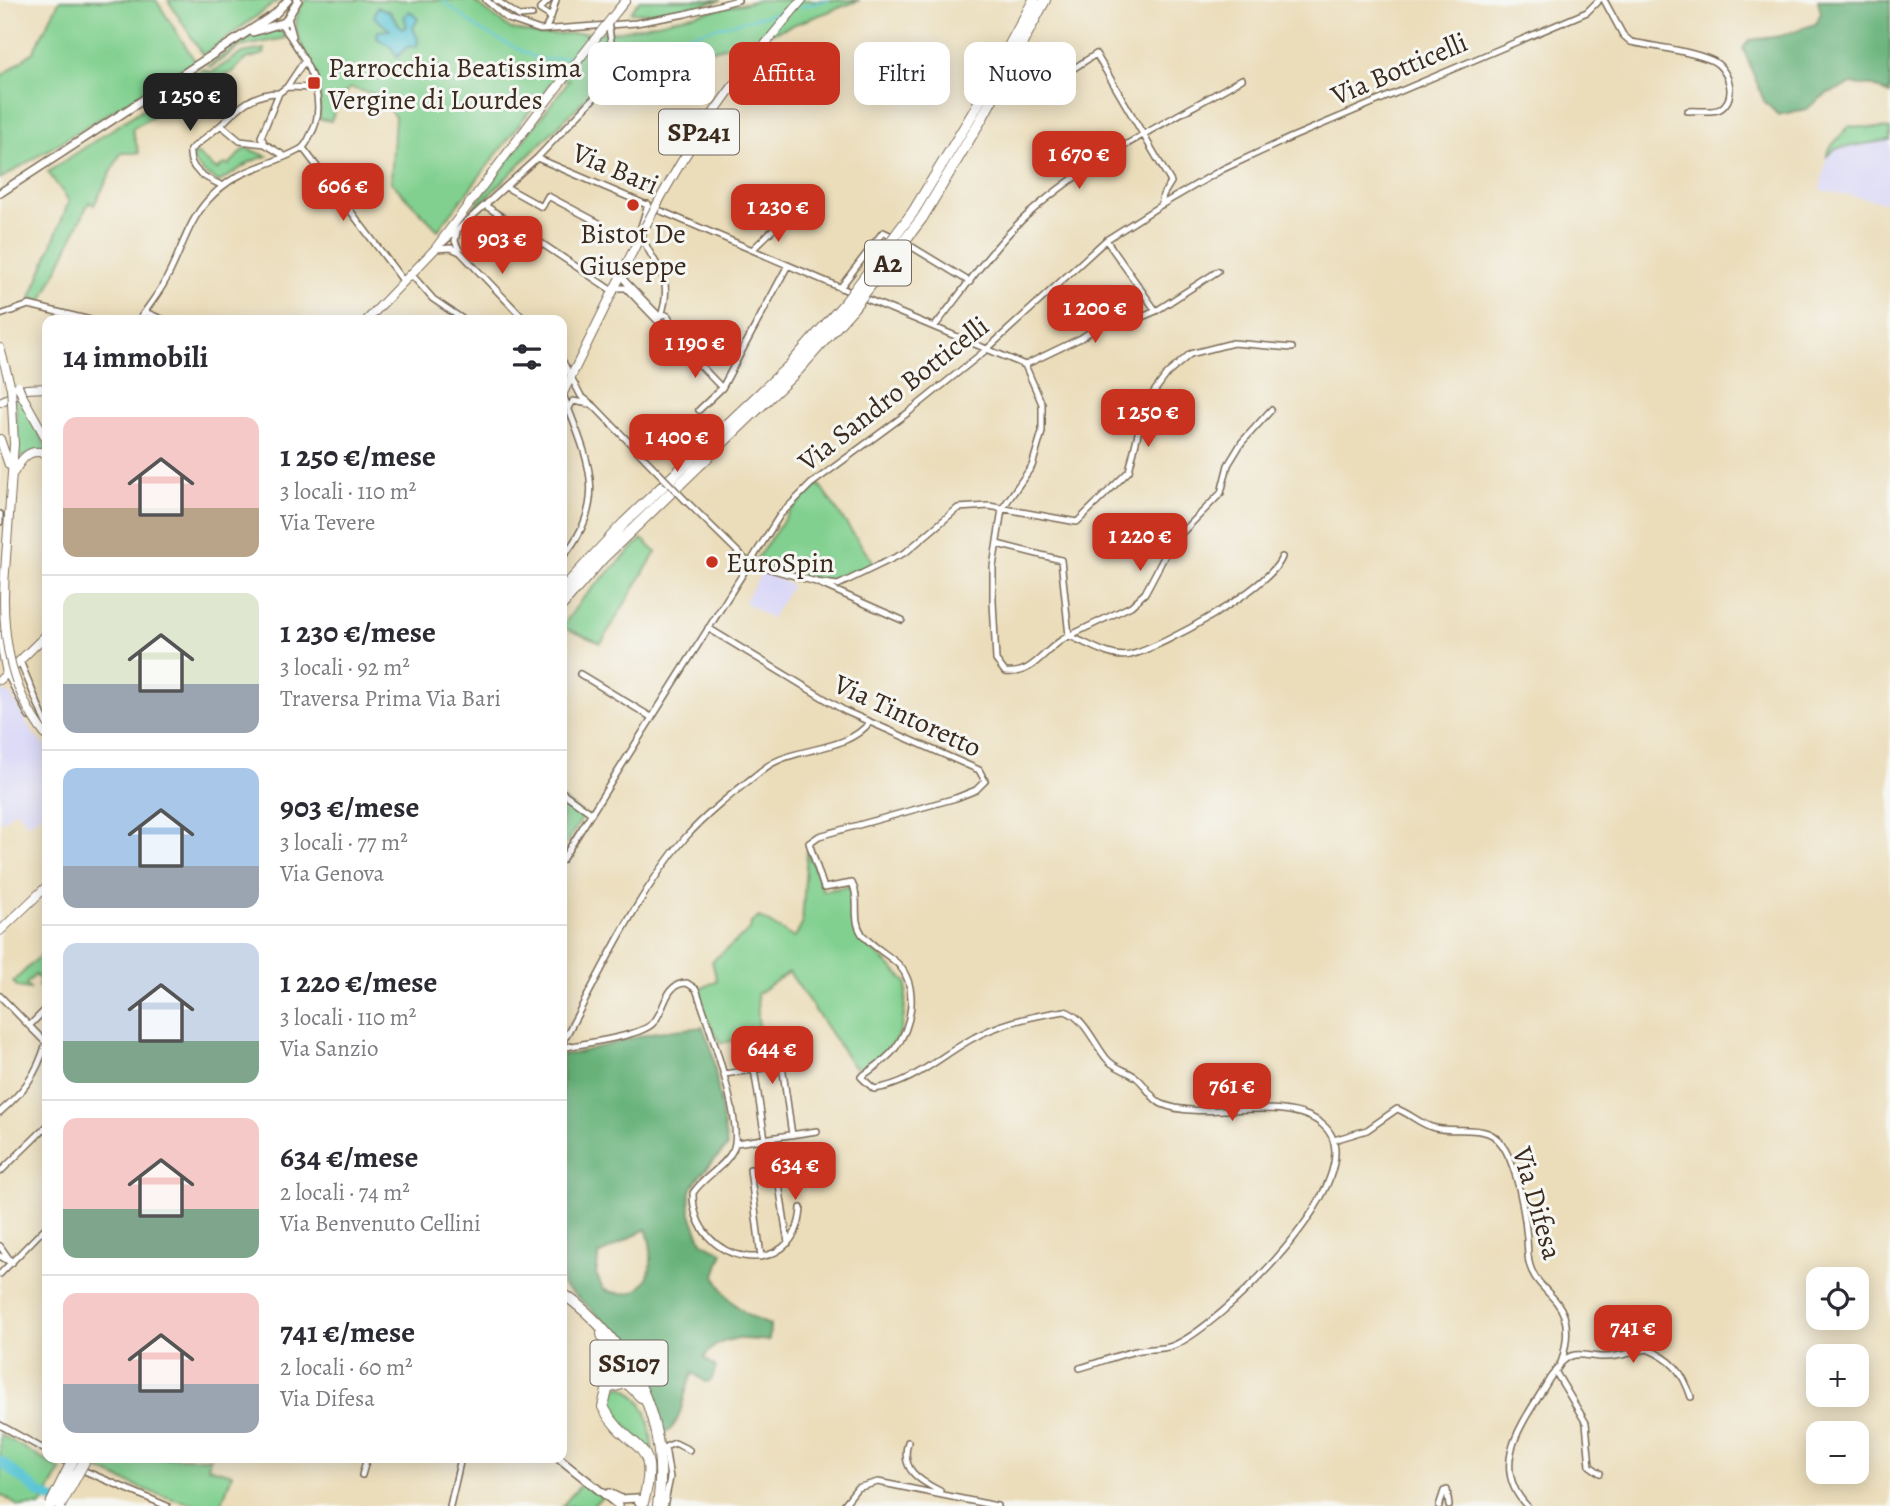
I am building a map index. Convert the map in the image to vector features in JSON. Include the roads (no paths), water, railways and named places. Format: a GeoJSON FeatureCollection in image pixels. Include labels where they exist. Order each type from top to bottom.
{"type":"FeatureCollection","features":[{"type":"Feature","properties":{"kind":"highway","name":"A2"},"geometry":{"type":"LineString","coordinates":[[917,215],[1034,0]]}},
{"type":"Feature","properties":{"kind":"highway","name":"A2"},"geometry":{"type":"LineString","coordinates":[[567,599],[602,559],[798,370],[917,215],[982,118],[1045,0]]}},
{"type":"Feature","properties":{"kind":"highway","name":"A2"},"geometry":{"type":"LineString","coordinates":[[567,585],[617,530],[849,305]]}},
{"type":"Feature","properties":{"kind":"highway","name":"SS107"},"geometry":{"type":"LineString","coordinates":[[567,1297],[593,1319],[624,1355],[645,1393],[652,1416],[660,1468],[658,1506]]}},
{"type":"Feature","properties":{"kind":"highway"},"geometry":{"type":"LineString","coordinates":[[593,1319],[611,1354],[613,1365],[603,1407],[609,1418],[645,1452],[651,1468],[649,1483],[632,1504]]}},
{"type":"Feature","properties":{"kind":"highway"},"geometry":{"type":"LineString","coordinates":[[607,1388],[621,1383],[633,1387],[652,1416]]}},
{"type":"Feature","properties":{"kind":"highway"},"geometry":{"type":"LineString","coordinates":[[50,1506],[72,1463]]}},
{"type":"Feature","properties":{"kind":"highway"},"geometry":{"type":"LineString","coordinates":[[60,1506],[83,1463]]}},
{"type":"Feature","properties":{"kind":"main road"},"geometry":{"type":"LineString","coordinates":[[372,315],[435,249],[626,0]]}},
{"type":"Feature","properties":{"kind":"main road","name":"SP241"},"geometry":{"type":"LineString","coordinates":[[567,386],[574,377],[653,208],[701,128],[732,83],[802,0]]}},
{"type":"Feature","properties":{"kind":"main road"},"geometry":{"type":"LineString","coordinates":[[1,351],[15,387],[42,431]]}},
{"type":"Feature","properties":{"kind":"main road"},"geometry":{"type":"LineString","coordinates":[[0,543],[12,478],[12,403],[15,387]]}},
{"type":"Feature","properties":{"kind":"main road"},"geometry":{"type":"LineString","coordinates":[[0,402],[26,389],[42,388]]}},
{"type":"Feature","properties":{"kind":"main road"},"geometry":{"type":"LineString","coordinates":[[0,439],[12,478]]}},
{"type":"Feature","properties":{"kind":"main road"},"geometry":{"type":"LineString","coordinates":[[12,478],[26,454],[42,452]]}},
{"type":"Feature","properties":{"kind":"main road"},"geometry":{"type":"LineString","coordinates":[[4,523],[6,558],[2,610],[10,659],[27,705],[42,730]]}},
{"type":"Feature","properties":{"kind":"main road"},"geometry":{"type":"LineString","coordinates":[[0,636],[3,677]]}},
{"type":"Feature","properties":{"kind":"main road"},"geometry":{"type":"LineString","coordinates":[[3,677],[42,639]]}},
{"type":"Feature","properties":{"kind":"main road"},"geometry":{"type":"LineString","coordinates":[[0,931],[42,891]]}},
{"type":"Feature","properties":{"kind":"street"},"geometry":{"type":"LineString","coordinates":[[2,190],[243,35],[276,13],[288,0]]}},
{"type":"Feature","properties":{"kind":"street"},"geometry":{"type":"LineString","coordinates":[[243,35],[284,20],[298,0]]}},
{"type":"Feature","properties":{"kind":"street"},"geometry":{"type":"LineString","coordinates":[[486,0],[508,19],[540,29],[567,29],[684,15],[738,0]]}},
{"type":"Feature","properties":{"kind":"street"},"geometry":{"type":"LineString","coordinates":[[496,0],[519,16],[532,15],[549,0]]}},
{"type":"Feature","properties":{"kind":"street"},"geometry":{"type":"LineString","coordinates":[[532,15],[532,24],[540,29],[548,27],[556,0]]}},
{"type":"Feature","properties":{"kind":"street","name":"Via Botticelli"},"geometry":{"type":"LineString","coordinates":[[1290,138],[1587,12],[1599,0]]}},
{"type":"Feature","properties":{"kind":"street"},"geometry":{"type":"LineString","coordinates":[[1604,0],[1627,39],[1710,59],[1724,70],[1730,88],[1724,105],[1715,111],[1688,111]]}},
{"type":"Feature","properties":{"kind":"street"},"geometry":{"type":"LineString","coordinates":[[540,10],[548,12],[551,18],[567,29]]}},
{"type":"Feature","properties":{"kind":"street"},"geometry":{"type":"LineString","coordinates":[[143,315],[164,285],[192,222],[223,186],[251,167],[303,148],[315,125],[315,88],[284,20],[284,11],[276,13]]}},
{"type":"Feature","properties":{"kind":"street"},"geometry":{"type":"LineString","coordinates":[[435,249],[537,158],[615,77],[608,22]]}},
{"type":"Feature","properties":{"kind":"street"},"geometry":{"type":"LineString","coordinates":[[1076,67],[1096,54],[1171,182],[1161,197],[1161,205]]}},
{"type":"Feature","properties":{"kind":"street"},"geometry":{"type":"LineString","coordinates":[[223,186],[200,175],[189,155],[190,150],[249,99],[266,93],[279,93],[287,88],[304,60]]}},
{"type":"Feature","properties":{"kind":"street"},"geometry":{"type":"LineString","coordinates":[[935,326],[1021,221],[1051,195],[1242,79]]}},
{"type":"Feature","properties":{"kind":"street"},"geometry":{"type":"LineString","coordinates":[[287,88],[315,88]]}},
{"type":"Feature","properties":{"kind":"street"},"geometry":{"type":"LineString","coordinates":[[265,144],[261,133],[279,93]]}},
{"type":"Feature","properties":{"kind":"street"},"geometry":{"type":"LineString","coordinates":[[220,125],[240,141],[265,144],[283,155]]}},
{"type":"Feature","properties":{"kind":"street","name":"Via Sandro Botticelli"},"geometry":{"type":"LineString","coordinates":[[567,852],[780,515],[811,484],[909,412],[986,350],[1106,240],[1223,169],[1290,138]]}},
{"type":"Feature","properties":{"kind":"street"},"geometry":{"type":"LineString","coordinates":[[303,148],[404,282]]}},
{"type":"Feature","properties":{"kind":"street","name":"Via Bari"},"geometry":{"type":"LineString","coordinates":[[537,158],[1025,365]]}},
{"type":"Feature","properties":{"kind":"street"},"geometry":{"type":"LineString","coordinates":[[506,187],[542,207],[548,195],[599,223],[602,229],[598,237]]}},
{"type":"Feature","properties":{"kind":"street"},"geometry":{"type":"LineString","coordinates":[[648,204],[640,230],[665,279],[667,294],[661,319]]}},
{"type":"Feature","properties":{"kind":"street"},"geometry":{"type":"LineString","coordinates":[[486,206],[614,290],[626,288],[661,319]]}},
{"type":"Feature","properties":{"kind":"street"},"geometry":{"type":"LineString","coordinates":[[753,249],[784,219]]}},
{"type":"Feature","properties":{"kind":"street"},"geometry":{"type":"LineString","coordinates":[[457,232],[455,241],[460,252],[520,315]]}},
{"type":"Feature","properties":{"kind":"street"},"geometry":{"type":"LineString","coordinates":[[840,288],[883,232],[917,248],[971,282]]}},
{"type":"Feature","properties":{"kind":"street"},"geometry":{"type":"LineString","coordinates":[[1106,240],[1156,311]]}},
{"type":"Feature","properties":{"kind":"street"},"geometry":{"type":"LineString","coordinates":[[435,249],[451,248],[460,252]]}},
{"type":"Feature","properties":{"kind":"street"},"geometry":{"type":"LineString","coordinates":[[699,410],[722,388],[788,265]]}},
{"type":"Feature","properties":{"kind":"street"},"geometry":{"type":"LineString","coordinates":[[1218,271],[1156,311],[1142,317],[1130,312],[1114,316],[1071,343],[1025,365],[1042,404],[1042,432],[1032,466],[1002,509],[996,544],[993,601],[998,666],[1005,672],[1023,672],[1044,657],[1055,644],[1131,606],[1145,593],[1171,544],[1222,492],[1228,465],[1242,442],[1271,410]]}},
{"type":"Feature","properties":{"kind":"street"},"geometry":{"type":"LineString","coordinates":[[411,274],[433,299],[457,315]]}},
{"type":"Feature","properties":{"kind":"street"},"geometry":{"type":"LineString","coordinates":[[623,274],[625,281],[722,388]]}},
{"type":"Feature","properties":{"kind":"street"},"geometry":{"type":"LineString","coordinates":[[567,361],[577,357],[614,290]]}},
{"type":"Feature","properties":{"kind":"street"},"geometry":{"type":"LineString","coordinates":[[0,315],[29,305],[70,315]]}},
{"type":"Feature","properties":{"kind":"street"},"geometry":{"type":"LineString","coordinates":[[145,312],[152,315]]}},
{"type":"Feature","properties":{"kind":"street"},"geometry":{"type":"LineString","coordinates":[[816,582],[838,585],[906,552],[958,508],[975,505],[1076,522],[1129,471],[1145,404],[1167,374],[1190,354],[1233,342],[1292,348]]}},
{"type":"Feature","properties":{"kind":"street"},"geometry":{"type":"LineString","coordinates":[[567,368],[574,377],[581,396],[749,563],[816,582],[902,620]]}},
{"type":"Feature","properties":{"kind":"street"},"geometry":{"type":"LineString","coordinates":[[567,552],[577,540],[589,515],[592,487],[590,468],[568,409],[573,401],[595,407]]}},
{"type":"Feature","properties":{"kind":"street"},"geometry":{"type":"LineString","coordinates":[[0,514],[4,523]]}},
{"type":"Feature","properties":{"kind":"street"},"geometry":{"type":"LineString","coordinates":[[996,544],[1061,560],[1069,636]]}},
{"type":"Feature","properties":{"kind":"street"},"geometry":{"type":"LineString","coordinates":[[1069,636],[1118,656],[1130,656],[1177,638],[1261,582],[1279,566],[1282,557]]}},
{"type":"Feature","properties":{"kind":"street","name":"Via Tintoretto"},"geometry":{"type":"LineString","coordinates":[[708,628],[770,668],[870,722],[979,769],[985,781],[976,790],[956,798],[819,836],[809,843],[824,888],[852,883],[857,891],[856,923],[862,934],[898,964],[908,978],[912,1001],[906,1026],[894,1050],[861,1077],[874,1089],[889,1087],[981,1034],[1065,1010],[1090,1034],[1107,1061],[1137,1078],[1159,1103],[1170,1107],[1235,1110],[1268,1108],[1299,1114],[1322,1124],[1334,1140]]}},
{"type":"Feature","properties":{"kind":"street"},"geometry":{"type":"LineString","coordinates":[[20,661],[42,714]]}},
{"type":"Feature","properties":{"kind":"street"},"geometry":{"type":"LineString","coordinates":[[580,674],[652,717]]}},
{"type":"Feature","properties":{"kind":"street"},"geometry":{"type":"LineString","coordinates":[[3,677],[42,732]]}},
{"type":"Feature","properties":{"kind":"street"},"geometry":{"type":"LineString","coordinates":[[567,1037],[634,915],[684,839],[709,814],[770,765],[855,736],[870,722]]}},
{"type":"Feature","properties":{"kind":"street"},"geometry":{"type":"LineString","coordinates":[[567,796],[591,813]]}},
{"type":"Feature","properties":{"kind":"street"},"geometry":{"type":"LineString","coordinates":[[567,1045],[643,1030],[657,1018],[671,990],[677,984],[687,983],[696,989],[725,1074],[736,1143],[727,1159],[693,1193],[695,1218],[710,1241],[744,1258],[761,1256],[788,1243],[800,1227],[801,1208]]}},
{"type":"Feature","properties":{"kind":"street"},"geometry":{"type":"LineString","coordinates":[[0,996],[42,1039]]}},
{"type":"Feature","properties":{"kind":"street"},"geometry":{"type":"LineString","coordinates":[[29,1026],[42,1013]]}},
{"type":"Feature","properties":{"kind":"street"},"geometry":{"type":"LineString","coordinates":[[0,1112],[27,1088],[42,1060]]}},
{"type":"Feature","properties":{"kind":"street"},"geometry":{"type":"LineString","coordinates":[[725,1074],[782,1065],[792,1135]]}},
{"type":"Feature","properties":{"kind":"street"},"geometry":{"type":"LineString","coordinates":[[754,1069],[765,1139]]}},
{"type":"Feature","properties":{"kind":"street","name":"Via Difesa"},"geometry":{"type":"LineString","coordinates":[[1334,1140],[1367,1130],[1397,1109],[1436,1128],[1485,1132],[1497,1138],[1508,1157],[1527,1220],[1528,1258],[1542,1284],[1566,1317],[1561,1363]]}},
{"type":"Feature","properties":{"kind":"street"},"geometry":{"type":"LineString","coordinates":[[0,1172],[42,1131]]}},
{"type":"Feature","properties":{"kind":"street"},"geometry":{"type":"LineString","coordinates":[[736,1143],[817,1131]]}},
{"type":"Feature","properties":{"kind":"street"},"geometry":{"type":"LineString","coordinates":[[1080,1368],[1135,1351],[1172,1346],[1207,1324],[1266,1272],[1305,1224],[1330,1182],[1334,1170],[1334,1140]]}},
{"type":"Feature","properties":{"kind":"street"},"geometry":{"type":"LineString","coordinates":[[776,1165],[788,1243]]}},
{"type":"Feature","properties":{"kind":"street"},"geometry":{"type":"LineString","coordinates":[[750,1169],[761,1256]]}},
{"type":"Feature","properties":{"kind":"street"},"geometry":{"type":"LineString","coordinates":[[0,1274],[42,1231]]}},
{"type":"Feature","properties":{"kind":"street"},"geometry":{"type":"LineString","coordinates":[[0,1247],[12,1263]]}},
{"type":"Feature","properties":{"kind":"street"},"geometry":{"type":"LineString","coordinates":[[0,1256],[12,1263]]}},
{"type":"Feature","properties":{"kind":"street"},"geometry":{"type":"LineString","coordinates":[[1527,1506],[1510,1484],[1508,1467],[1512,1445],[1555,1371],[1569,1355],[1578,1353],[1605,1358],[1647,1349],[1675,1366],[1684,1376],[1691,1397]]}},
{"type":"Feature","properties":{"kind":"street"},"geometry":{"type":"LineString","coordinates":[[1555,1371],[1586,1423],[1590,1466],[1600,1473]]}},
{"type":"Feature","properties":{"kind":"street"},"geometry":{"type":"LineString","coordinates":[[0,1425],[42,1448]]}},
{"type":"Feature","properties":{"kind":"street"},"geometry":{"type":"LineString","coordinates":[[908,1442],[906,1463],[914,1476],[948,1494]]}},
{"type":"Feature","properties":{"kind":"street"},"geometry":{"type":"LineString","coordinates":[[664,1506],[670,1478],[665,1447],[675,1443],[689,1450]]}},
{"type":"Feature","properties":{"kind":"street"},"geometry":{"type":"LineString","coordinates":[[69,1463],[126,1491],[167,1506]]}},
{"type":"Feature","properties":{"kind":"street"},"geometry":{"type":"LineString","coordinates":[[362,1475],[366,1463]]}},
{"type":"Feature","properties":{"kind":"street"},"geometry":{"type":"LineString","coordinates":[[450,1506],[460,1463]]}},
{"type":"Feature","properties":{"kind":"street"},"geometry":{"type":"LineString","coordinates":[[566,1463],[602,1490],[632,1504]]}},
{"type":"Feature","properties":{"kind":"street"},"geometry":{"type":"LineString","coordinates":[[843,1506],[857,1488],[878,1482],[997,1506]]}},
{"type":"Feature","properties":{"kind":"street"},"geometry":{"type":"LineString","coordinates":[[1439,1506],[1444,1490],[1447,1490],[1449,1506]]}},
{"type":"Feature","properties":{"kind":"water"},"geometry":{"type":"Polygon","coordinates":[[[377,7],[389,11],[402,29],[407,26],[404,16],[410,11],[418,19],[413,28],[418,39],[417,46],[407,47],[397,57],[391,47],[377,38],[378,31],[390,30],[374,17],[377,7]]]}},
{"type":"Feature","properties":{"kind":"waterway"},"geometry":{"type":"LineString","coordinates":[[442,0],[480,30],[540,60],[576,56]]}},
{"type":"Feature","properties":{"kind":"waterway"},"geometry":{"type":"LineString","coordinates":[[800,7],[829,0]]}},
{"type":"Feature","properties":{"kind":"waterway"},"geometry":{"type":"LineString","coordinates":[[585,55],[607,53],[661,35],[688,35],[791,9]]}},
{"type":"Feature","properties":{"kind":"waterway"},"geometry":{"type":"LineString","coordinates":[[0,1461],[41,1494],[67,1506]]}},
{"type":"Feature","properties":{"kind":"place","name":"Parrocchia Beatissima Vergine di Lourdes"},"geometry":{"type":"Point","coordinates":[314,83]}},
{"type":"Feature","properties":{"kind":"place","name":"Bistot De Giuseppe"},"geometry":{"type":"Point","coordinates":[633,205]}},
{"type":"Feature","properties":{"kind":"place","name":"EuroSpin"},"geometry":{"type":"Point","coordinates":[712,562]}}]}
